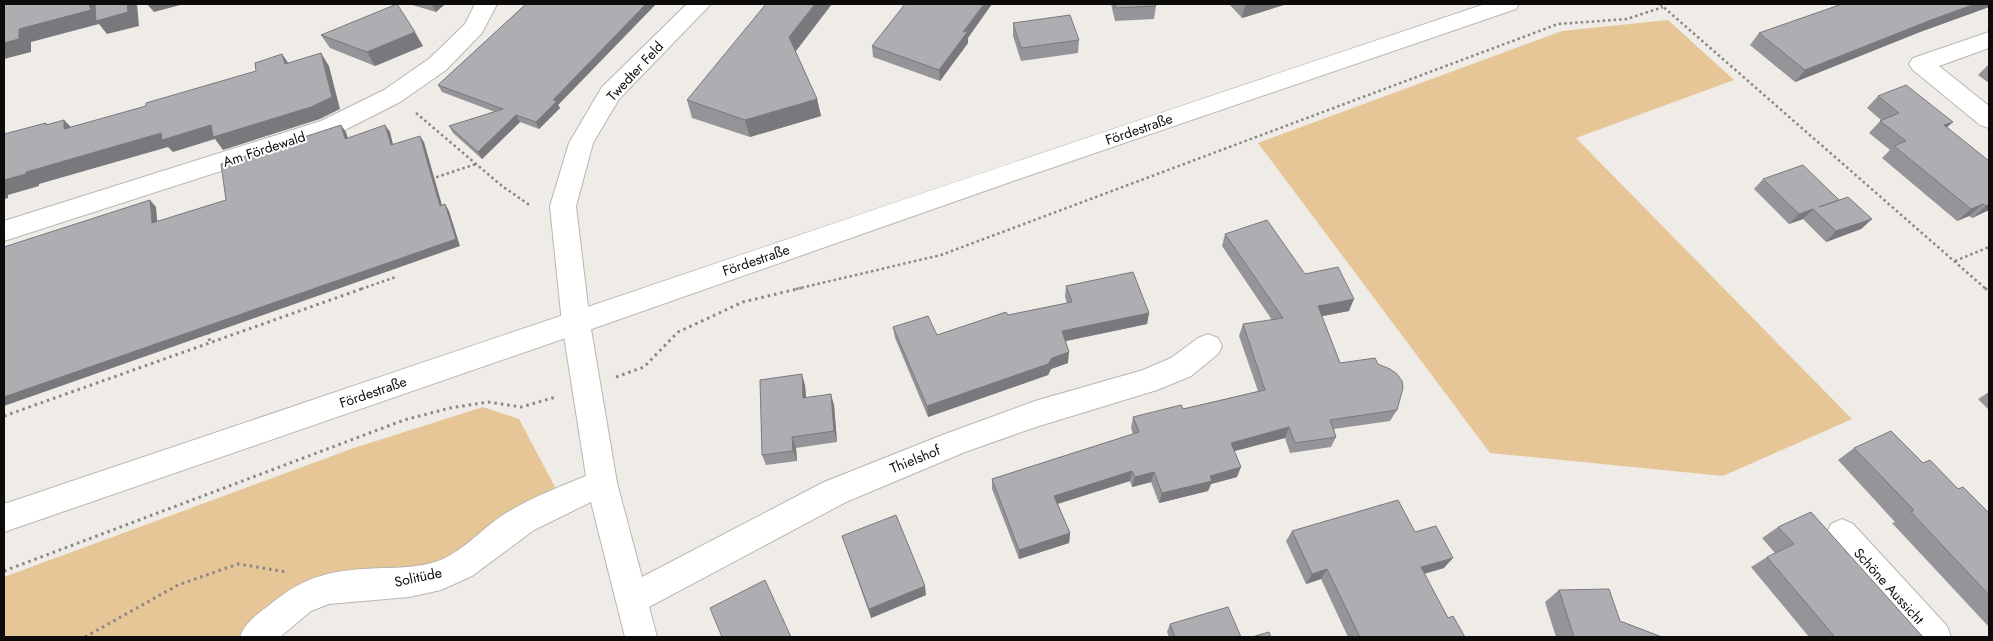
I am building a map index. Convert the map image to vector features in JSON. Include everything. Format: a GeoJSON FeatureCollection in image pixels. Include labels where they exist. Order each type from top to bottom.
{"type":"FeatureCollection","features":[{"type":"Feature","properties":{"kind":"street","name":"Am Fördewald"},"geometry":{"type":"LineString","coordinates":[[4,231],[330,128],[392,96],[438,64],[474,28],[486,4]]}},
{"type":"Feature","properties":{"kind":"street","name":"Twedter Feld"},"geometry":{"type":"LineString","coordinates":[[576,323],[563,206],[581,142],[610,93],[700,4]]}},
{"type":"Feature","properties":{"kind":"street","name":"Fördestraße"},"geometry":{"type":"LineString","coordinates":[[4,518],[576,323],[1007,173],[1508,4]]}},
{"type":"Feature","properties":{"kind":"street"},"geometry":{"type":"LineString","coordinates":[[1989,40],[1921,64],[1989,118]]}},
{"type":"Feature","properties":{"kind":"street"},"geometry":{"type":"LineString","coordinates":[[576,323],[602,483],[642,637]]}},
{"type":"Feature","properties":{"kind":"street","name":"Thielshof"},"geometry":{"type":"LineString","coordinates":[[632,599],[835,492],[955,443],[1035,414],[1147,381],[1181,367],[1208,346]]}},
{"type":"Feature","properties":{"kind":"street","name":"Solitüde"},"geometry":{"type":"LineString","coordinates":[[256,637],[312,593],[346,585],[406,583],[441,575],[472,558],[512,527],[550,504],[602,483]]}},
{"type":"Feature","properties":{"kind":"street","name":"Schöne Aussicht"},"geometry":{"type":"LineString","coordinates":[[1842,534],[1935,637]]}},
{"type":"Feature","properties":{"kind":"path"},"geometry":{"type":"LineString","coordinates":[[4,571],[404,420],[450,408],[488,402],[521,407],[644,367],[678,332],[743,302],[941,254],[1558,24],[1627,19],[1661,5],[1989,292]]}},
{"type":"Feature","properties":{"kind":"path"},"geometry":{"type":"LineString","coordinates":[[392,96],[406,105],[502,186],[528,204],[563,206]]}},
{"type":"Feature","properties":{"kind":"path"},"geometry":{"type":"LineString","coordinates":[[430,180],[476,164]]}},
{"type":"Feature","properties":{"kind":"path"},"geometry":{"type":"LineString","coordinates":[[1955,262],[1989,247]]}},
{"type":"Feature","properties":{"kind":"path"},"geometry":{"type":"LineString","coordinates":[[4,416],[396,277]]}},
{"type":"Feature","properties":{"kind":"path"},"geometry":{"type":"LineString","coordinates":[[207,324],[210,343]]}},
{"type":"Feature","properties":{"kind":"path"},"geometry":{"type":"LineString","coordinates":[[85,637],[178,584],[238,564],[284,570],[312,593]]}},
{"type":"Feature","properties":{"kind":"shaded area"},"geometry":{"type":"Polygon","coordinates":[[[1668,20],[1734,80],[1576,138],[1852,419],[1723,476],[1490,453],[1258,143],[1562,31],[1668,20]]]}},
{"type":"Feature","properties":{"kind":"shaded area"},"geometry":{"type":"Polygon","coordinates":[[[483,407],[519,419],[555,487],[463,551],[410,573],[324,578],[247,637],[4,637],[4,577],[354,448],[483,407]]]}},
{"type":"Feature","properties":{"kind":"building"},"geometry":{"type":"Polygon","coordinates":[[[4,4],[89,4],[91,10],[19,29],[19,39],[4,43],[4,4]]]}},
{"type":"Feature","properties":{"kind":"building"},"geometry":{"type":"Polygon","coordinates":[[[95,4],[127,4],[128,12],[96,21],[95,4]]]}},
{"type":"Feature","properties":{"kind":"building"},"geometry":{"type":"Polygon","coordinates":[[[397,4],[415,32],[367,52],[321,35],[397,4]]]}},
{"type":"Feature","properties":{"kind":"building"},"geometry":{"type":"Polygon","coordinates":[[[526,4],[646,4],[553,100],[557,101],[536,122],[516,115],[478,152],[449,126],[503,109],[438,85],[526,4]]]}},
{"type":"Feature","properties":{"kind":"building"},"geometry":{"type":"Polygon","coordinates":[[[766,4],[815,4],[789,37],[817,99],[745,120],[687,100],[766,4]]]}},
{"type":"Feature","properties":{"kind":"building"},"geometry":{"type":"Polygon","coordinates":[[[905,4],[984,4],[963,32],[968,31],[939,70],[872,46],[905,4]]]}},
{"type":"Feature","properties":{"kind":"building"},"geometry":{"type":"Polygon","coordinates":[[[1115,4],[1155,4],[1156,6],[1116,8],[1115,4]]]}},
{"type":"Feature","properties":{"kind":"building"},"geometry":{"type":"Polygon","coordinates":[[[1842,4],[1975,4],[1805,70],[1759,33],[1842,4]]]}},
{"type":"Feature","properties":{"kind":"building"},"geometry":{"type":"Polygon","coordinates":[[[1070,15],[1079,40],[1021,48],[1013,23],[1070,15]]]}},
{"type":"Feature","properties":{"kind":"building"},"geometry":{"type":"Polygon","coordinates":[[[321,53],[332,97],[311,107],[213,137],[211,125],[162,140],[161,133],[4,180],[4,134],[64,120],[64,129],[146,106],[146,103],[256,71],[255,63],[282,54],[285,64],[321,53]]]}},
{"type":"Feature","properties":{"kind":"building"},"geometry":{"type":"Polygon","coordinates":[[[1906,85],[1953,122],[1944,125],[1989,161],[1989,204],[1986,206],[1983,204],[1971,209],[1894,146],[1906,141],[1880,121],[1899,113],[1878,96],[1906,85]]]}},
{"type":"Feature","properties":{"kind":"building"},"geometry":{"type":"Polygon","coordinates":[[[341,125],[345,139],[385,125],[391,145],[420,136],[440,206],[445,204],[456,239],[4,397],[4,247],[150,200],[152,223],[226,200],[221,164],[341,125]]]}},
{"type":"Feature","properties":{"kind":"building"},"geometry":{"type":"Polygon","coordinates":[[[1803,165],[1839,200],[1819,207],[1848,197],[1872,219],[1836,231],[1813,209],[1799,214],[1763,179],[1803,165]]]}},
{"type":"Feature","properties":{"kind":"building"},"geometry":{"type":"Polygon","coordinates":[[[1267,220],[1305,274],[1338,267],[1354,299],[1318,306],[1340,363],[1375,358],[1378,364],[1397,374],[1402,381],[1403,388],[1397,410],[1330,420],[1336,437],[1295,443],[1289,427],[1231,443],[1241,467],[1210,476],[1212,481],[1162,493],[1154,472],[1135,477],[1132,471],[1054,496],[1070,533],[1019,550],[992,479],[1139,432],[1133,417],[1181,405],[1183,409],[1265,390],[1243,324],[1283,318],[1225,234],[1267,220]]]}},
{"type":"Feature","properties":{"kind":"building"},"geometry":{"type":"Polygon","coordinates":[[[1133,272],[1149,313],[1062,331],[1069,352],[1052,358],[1048,364],[927,406],[893,327],[928,316],[937,335],[1006,312],[1008,315],[1072,302],[1066,286],[1133,272]]]}},
{"type":"Feature","properties":{"kind":"building"},"geometry":{"type":"Polygon","coordinates":[[[802,374],[803,398],[831,394],[834,431],[792,437],[793,451],[762,455],[760,380],[802,374]]]}},
{"type":"Feature","properties":{"kind":"building"},"geometry":{"type":"Polygon","coordinates":[[[1891,431],[1923,463],[1930,460],[1958,489],[1963,487],[1989,513],[1989,595],[1911,512],[1914,510],[1854,448],[1891,431]]]}},
{"type":"Feature","properties":{"kind":"building"},"geometry":{"type":"Polygon","coordinates":[[[1398,500],[1415,532],[1436,526],[1453,558],[1421,567],[1448,618],[1453,616],[1465,637],[1360,637],[1327,569],[1312,574],[1292,531],[1398,500]]]}},
{"type":"Feature","properties":{"kind":"building"},"geometry":{"type":"Polygon","coordinates":[[[1811,512],[1923,637],[1835,637],[1767,557],[1794,544],[1778,527],[1811,512]]]}},
{"type":"Feature","properties":{"kind":"building"},"geometry":{"type":"Polygon","coordinates":[[[896,515],[925,586],[869,609],[842,536],[896,515]]]}},
{"type":"Feature","properties":{"kind":"building"},"geometry":{"type":"Polygon","coordinates":[[[765,580],[791,637],[722,637],[710,608],[765,580]]]}},
{"type":"Feature","properties":{"kind":"building"},"geometry":{"type":"Polygon","coordinates":[[[1609,589],[1620,621],[1662,637],[1574,637],[1559,590],[1609,589]]]}},
{"type":"Feature","properties":{"kind":"building"},"geometry":{"type":"Polygon","coordinates":[[[1228,607],[1241,637],[1175,637],[1170,624],[1228,607]]]}},
{"type":"Feature","properties":{"kind":"building"},"geometry":{"type":"Polygon","coordinates":[[[1269,632],[1271,637],[1252,637],[1269,632]]]}}]}
